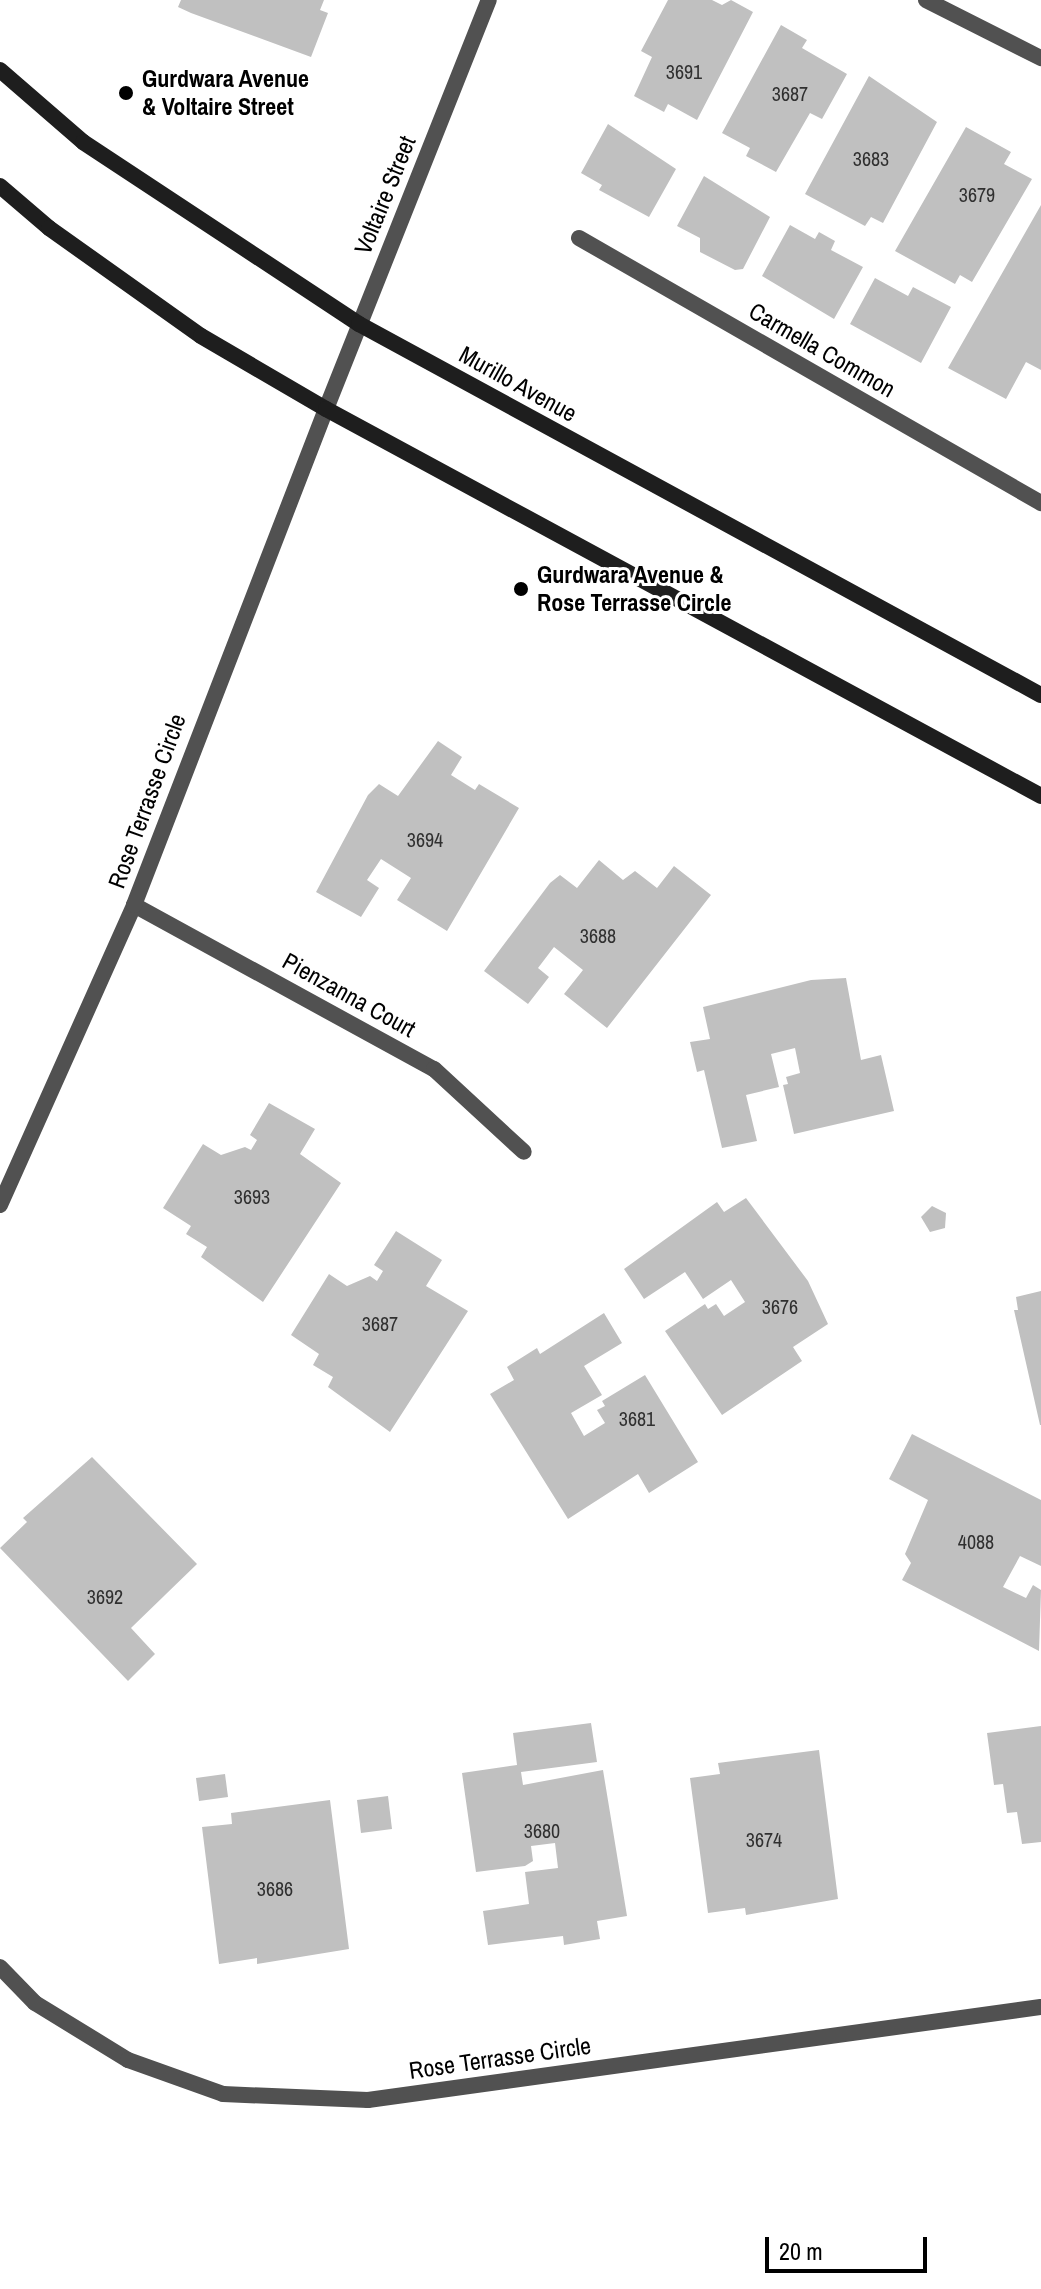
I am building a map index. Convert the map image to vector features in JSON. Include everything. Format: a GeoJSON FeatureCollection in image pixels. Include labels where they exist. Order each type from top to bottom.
{"type":"FeatureCollection","features":[{"type":"Feature","properties":{"kind":"main road","name":"Murillo Avenue"},"geometry":{"type":"LineString","coordinates":[[0,70],[83,142],[359,324],[1041,695]]}},
{"type":"Feature","properties":{"kind":"main road"},"geometry":{"type":"LineString","coordinates":[[0,186],[49,228],[201,336],[326,409],[1041,796]]}},
{"type":"Feature","properties":{"kind":"street","name":"Voltaire Street"},"geometry":{"type":"LineString","coordinates":[[326,409],[489,0]]}},
{"type":"Feature","properties":{"kind":"street"},"geometry":{"type":"LineString","coordinates":[[926,0],[1041,58]]}},
{"type":"Feature","properties":{"kind":"street","name":"Carmella Common"},"geometry":{"type":"LineString","coordinates":[[579,238],[1041,503]]}},
{"type":"Feature","properties":{"kind":"street","name":"Rose Terrasse Circle"},"geometry":{"type":"LineString","coordinates":[[0,1205],[134,905],[237,627],[326,409]]}},
{"type":"Feature","properties":{"kind":"street","name":"Pienzanna Court"},"geometry":{"type":"LineString","coordinates":[[134,905],[434,1069],[524,1152]]}},
{"type":"Feature","properties":{"kind":"street","name":"Rose Terrasse Circle"},"geometry":{"type":"LineString","coordinates":[[0,1967],[35,2003],[128,2060],[223,2094],[368,2100],[1041,2007]]}},
{"type":"Feature","properties":{"kind":"building"},"geometry":{"type":"Polygon","coordinates":[[[181,0],[324,0],[320,10],[328,13],[311,57],[191,13],[178,7],[181,0]]]}},
{"type":"Feature","properties":{"kind":"building"},"geometry":{"type":"Polygon","coordinates":[[[668,0],[712,0],[722,5],[731,0],[753,12],[697,120],[668,104],[664,112],[634,96],[652,57],[641,51],[668,0]]]}},
{"type":"Feature","properties":{"kind":"building"},"geometry":{"type":"Polygon","coordinates":[[[781,25],[807,40],[802,48],[847,74],[822,119],[810,113],[776,172],[746,156],[750,148],[722,133],[781,25]]]}},
{"type":"Feature","properties":{"kind":"building"},"geometry":{"type":"Polygon","coordinates":[[[869,76],[937,122],[883,223],[871,217],[865,226],[805,194],[869,76]]]}},
{"type":"Feature","properties":{"kind":"building"},"geometry":{"type":"Polygon","coordinates":[[[608,124],[676,169],[649,217],[599,190],[602,185],[581,173],[608,124]]]}},
{"type":"Feature","properties":{"kind":"building"},"geometry":{"type":"Polygon","coordinates":[[[966,127],[1011,152],[1004,164],[1032,179],[972,282],[960,275],[955,284],[895,251],[966,127]]]}},
{"type":"Feature","properties":{"kind":"building"},"geometry":{"type":"Polygon","coordinates":[[[704,176],[770,217],[743,269],[735,270],[700,252],[700,238],[677,226],[704,176]]]}},
{"type":"Feature","properties":{"kind":"building"},"geometry":{"type":"Polygon","coordinates":[[[1041,205],[1041,370],[1026,362],[1006,399],[948,368],[1041,205]]]}},
{"type":"Feature","properties":{"kind":"building"},"geometry":{"type":"Polygon","coordinates":[[[790,225],[815,239],[819,232],[835,241],[831,250],[863,267],[834,319],[762,276],[790,225]]]}},
{"type":"Feature","properties":{"kind":"building"},"geometry":{"type":"Polygon","coordinates":[[[875,278],[908,296],[913,287],[951,307],[921,363],[850,324],[875,278]]]}},
{"type":"Feature","properties":{"kind":"building"},"geometry":{"type":"Polygon","coordinates":[[[438,741],[462,757],[451,775],[475,790],[479,784],[519,808],[447,931],[397,900],[411,878],[381,859],[367,880],[379,888],[361,917],[316,892],[368,795],[379,784],[398,796],[438,741]]]}},
{"type":"Feature","properties":{"kind":"building"},"geometry":{"type":"Polygon","coordinates":[[[599,860],[623,880],[635,871],[657,888],[674,866],[711,895],[607,1028],[564,994],[583,970],[554,947],[538,968],[549,977],[528,1004],[484,971],[550,883],[560,875],[577,888],[599,860]]]}},
{"type":"Feature","properties":{"kind":"building"},"geometry":{"type":"Polygon","coordinates":[[[846,978],[861,1060],[881,1055],[894,1111],[794,1134],[783,1085],[788,1084],[786,1077],[800,1073],[795,1048],[771,1054],[779,1087],[746,1095],[757,1141],[722,1148],[704,1070],[697,1072],[690,1042],[710,1039],[703,1007],[811,980],[846,978]]]}},
{"type":"Feature","properties":{"kind":"building"},"geometry":{"type":"Polygon","coordinates":[[[269,1103],[315,1129],[300,1154],[341,1183],[263,1302],[201,1257],[207,1247],[186,1234],[191,1226],[163,1208],[203,1144],[221,1155],[245,1147],[251,1150],[257,1140],[250,1135],[269,1103]]]}},
{"type":"Feature","properties":{"kind":"building"},"geometry":{"type":"Polygon","coordinates":[[[746,1198],[808,1281],[828,1324],[793,1347],[802,1361],[722,1415],[665,1331],[705,1304],[708,1309],[716,1304],[724,1316],[745,1302],[731,1280],[703,1299],[685,1272],[644,1299],[624,1269],[717,1202],[724,1212],[746,1198]]]}},
{"type":"Feature","properties":{"kind":"building"},"geometry":{"type":"Polygon","coordinates":[[[932,1206],[946,1213],[945,1228],[930,1232],[921,1217],[932,1206]]]}},
{"type":"Feature","properties":{"kind":"building"},"geometry":{"type":"Polygon","coordinates":[[[396,1231],[442,1260],[426,1286],[468,1311],[390,1432],[328,1387],[333,1377],[313,1365],[319,1354],[291,1335],[329,1274],[347,1286],[370,1276],[377,1281],[383,1271],[374,1265],[396,1231]]]}},
{"type":"Feature","properties":{"kind":"building"},"geometry":{"type":"Polygon","coordinates":[[[1041,1291],[1040,1425],[1014,1310],[1018,1310],[1016,1297],[1041,1291]]]}},
{"type":"Feature","properties":{"kind":"building"},"geometry":{"type":"Polygon","coordinates":[[[604,1313],[622,1343],[584,1366],[602,1395],[571,1413],[584,1436],[605,1423],[597,1410],[605,1406],[602,1401],[645,1375],[698,1462],[649,1493],[638,1474],[568,1519],[490,1394],[514,1380],[507,1367],[537,1348],[540,1354],[604,1313]]]}},
{"type":"Feature","properties":{"kind":"building"},"geometry":{"type":"Polygon","coordinates":[[[912,1434],[1041,1500],[1041,1566],[1020,1556],[1003,1587],[1026,1598],[1033,1585],[1041,1590],[1039,1651],[902,1580],[911,1563],[905,1554],[928,1500],[889,1479],[912,1434]]]}},
{"type":"Feature","properties":{"kind":"building"},"geometry":{"type":"Polygon","coordinates":[[[92,1457],[197,1564],[131,1628],[155,1654],[128,1681],[0,1548],[27,1522],[23,1518],[92,1457]]]}},
{"type":"Feature","properties":{"kind":"building"},"geometry":{"type":"Polygon","coordinates":[[[591,1723],[597,1762],[521,1772],[523,1785],[603,1770],[627,1916],[597,1921],[600,1939],[564,1945],[563,1936],[488,1945],[483,1911],[529,1904],[525,1872],[558,1868],[555,1843],[531,1846],[533,1861],[525,1866],[476,1872],[462,1773],[517,1765],[513,1733],[591,1723]]]}},
{"type":"Feature","properties":{"kind":"building"},"geometry":{"type":"Polygon","coordinates":[[[1041,1726],[1041,1842],[1022,1844],[1017,1812],[1007,1813],[1003,1784],[994,1785],[987,1733],[1041,1726]]]}},
{"type":"Feature","properties":{"kind":"building"},"geometry":{"type":"Polygon","coordinates":[[[819,1750],[838,1899],[746,1915],[745,1908],[708,1913],[690,1778],[720,1774],[718,1763],[819,1750]]]}},
{"type":"Feature","properties":{"kind":"building"},"geometry":{"type":"Polygon","coordinates":[[[225,1774],[228,1797],[199,1801],[196,1778],[225,1774]]]}},
{"type":"Feature","properties":{"kind":"building"},"geometry":{"type":"Polygon","coordinates":[[[388,1796],[392,1829],[361,1833],[357,1800],[388,1796]]]}},
{"type":"Feature","properties":{"kind":"building"},"geometry":{"type":"Polygon","coordinates":[[[330,1800],[349,1949],[257,1964],[257,1958],[219,1964],[202,1827],[232,1824],[231,1813],[330,1800]]]}},
{"type":"Feature","properties":{"kind":"place","name":"Gurdwara Avenue & Voltaire Street"},"geometry":{"type":"Point","coordinates":[126,93]}},
{"type":"Feature","properties":{"kind":"place","name":"Gurdwara Avenue & Rose Terrasse Circle"},"geometry":{"type":"Point","coordinates":[521,589]}}]}
